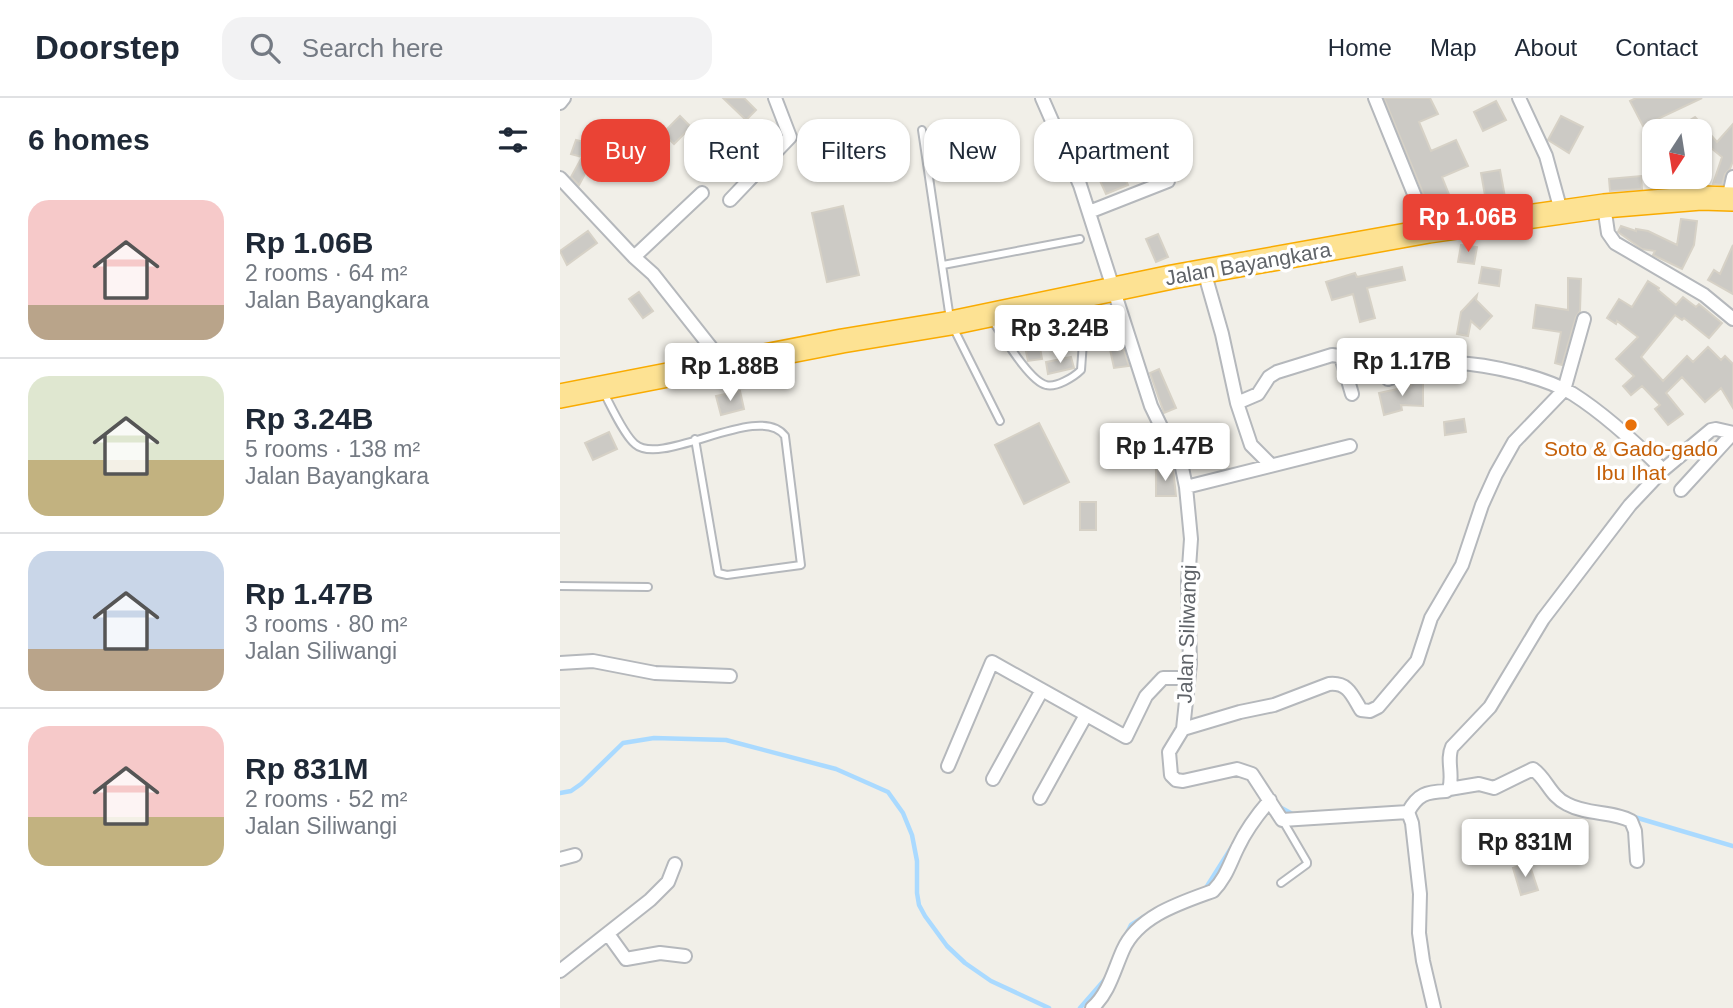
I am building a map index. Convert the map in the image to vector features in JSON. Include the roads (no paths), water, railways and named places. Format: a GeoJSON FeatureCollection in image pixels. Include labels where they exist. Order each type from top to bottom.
{"type":"FeatureCollection","features":[{"type":"Feature","properties":{"kind":"highway","name":"Jalan Bayangkara"},"geometry":{"type":"LineString","coordinates":[[560,396],[951,323],[1204,271],[1429,231],[1604,205],[1701,198],[1731,192]]}},
{"type":"Feature","properties":{"kind":"street"},"geometry":{"type":"LineString","coordinates":[[560,103],[564,98]]}},
{"type":"Feature","properties":{"kind":"street"},"geometry":{"type":"LineString","coordinates":[[730,200],[790,136],[775,98]]}},
{"type":"Feature","properties":{"kind":"street","name":"Jalan Siliwangi"},"geometry":{"type":"LineString","coordinates":[[1042,98],[1080,185],[1151,406],[1168,441],[1180,458],[1186,487],[1191,539],[1188,678],[1183,729],[1169,752],[1168,766],[1173,777],[1183,781],[1237,769],[1245,770],[1252,774],[1282,820]]}},
{"type":"Feature","properties":{"kind":"street"},"geometry":{"type":"LineString","coordinates":[[1376,98],[1429,231]]}},
{"type":"Feature","properties":{"kind":"street"},"geometry":{"type":"LineString","coordinates":[[1520,98],[1546,156],[1561,211]]}},
{"type":"Feature","properties":{"kind":"street"},"geometry":{"type":"LineString","coordinates":[[560,178],[653,274],[724,364]]}},
{"type":"Feature","properties":{"kind":"street"},"geometry":{"type":"LineString","coordinates":[[1088,212],[1165,182]]}},
{"type":"Feature","properties":{"kind":"street"},"geometry":{"type":"LineString","coordinates":[[634,257],[702,193]]}},
{"type":"Feature","properties":{"kind":"street"},"geometry":{"type":"LineString","coordinates":[[1604,205],[1608,233],[1615,243],[1704,295],[1733,319]]}},
{"type":"Feature","properties":{"kind":"street"},"geometry":{"type":"LineString","coordinates":[[1204,271],[1222,334],[1237,403],[1251,445],[1271,465]]}},
{"type":"Feature","properties":{"kind":"street"},"geometry":{"type":"LineString","coordinates":[[1183,729],[1274,705],[1329,684],[1338,683],[1348,688],[1361,710],[1370,711],[1378,707],[1417,661],[1432,618],[1462,565],[1482,505],[1514,442],[1564,390],[1584,319]]}},
{"type":"Feature","properties":{"kind":"street"},"geometry":{"type":"LineString","coordinates":[[1237,403],[1258,394],[1269,377],[1278,372],[1332,355],[1341,358],[1352,394]]}},
{"type":"Feature","properties":{"kind":"street"},"geometry":{"type":"LineString","coordinates":[[1388,379],[1418,368],[1456,363],[1494,369],[1552,384],[1573,394],[1637,444],[1663,470]]}},
{"type":"Feature","properties":{"kind":"street"},"geometry":{"type":"LineString","coordinates":[[1449,789],[1449,754],[1452,747],[1490,707],[1543,619],[1630,505],[1663,470],[1711,430],[1733,433]]}},
{"type":"Feature","properties":{"kind":"street"},"geometry":{"type":"LineString","coordinates":[[1681,490],[1733,433]]}},
{"type":"Feature","properties":{"kind":"street"},"geometry":{"type":"LineString","coordinates":[[1186,487],[1350,446]]}},
{"type":"Feature","properties":{"kind":"street"},"geometry":{"type":"LineString","coordinates":[[560,663],[593,661],[655,673],[730,676]]}},
{"type":"Feature","properties":{"kind":"street"},"geometry":{"type":"LineString","coordinates":[[948,766],[992,662],[1126,737],[1146,696],[1163,678],[1188,678]]}},
{"type":"Feature","properties":{"kind":"street"},"geometry":{"type":"LineString","coordinates":[[993,779],[1042,690]]}},
{"type":"Feature","properties":{"kind":"street"},"geometry":{"type":"LineString","coordinates":[[1040,798],[1086,715]]}},
{"type":"Feature","properties":{"kind":"street"},"geometry":{"type":"LineString","coordinates":[[1434,1008],[1419,933],[1420,894],[1409,815],[1414,800],[1423,794],[1446,792],[1449,789],[1479,784],[1487,787],[1534,769],[1553,796],[1563,802],[1592,813],[1630,819],[1635,831],[1637,861]]}},
{"type":"Feature","properties":{"kind":"street"},"geometry":{"type":"LineString","coordinates":[[1092,1008],[1105,994],[1124,947],[1140,925],[1213,891],[1221,883],[1238,845],[1270,800]]}},
{"type":"Feature","properties":{"kind":"street"},"geometry":{"type":"LineString","coordinates":[[1282,820],[1333,815],[1409,815]]}},
{"type":"Feature","properties":{"kind":"street"},"geometry":{"type":"LineString","coordinates":[[560,859],[575,855]]}},
{"type":"Feature","properties":{"kind":"street"},"geometry":{"type":"LineString","coordinates":[[560,971],[660,891],[671,876],[675,864]]}},
{"type":"Feature","properties":{"kind":"street"},"geometry":{"type":"LineString","coordinates":[[608,934],[626,958],[660,953],[685,956]]}},
{"type":"Feature","properties":{"kind":"lane"},"geometry":{"type":"LineString","coordinates":[[922,130],[951,323],[1000,421]]}},
{"type":"Feature","properties":{"kind":"lane"},"geometry":{"type":"LineString","coordinates":[[943,265],[1080,239]]}},
{"type":"Feature","properties":{"kind":"lane"},"geometry":{"type":"LineString","coordinates":[[988,314],[1033,376],[1044,385],[1049,385],[1076,376],[1081,370],[1086,295]]}},
{"type":"Feature","properties":{"kind":"lane"},"geometry":{"type":"LineString","coordinates":[[601,388],[633,443],[650,450],[695,439],[758,426],[769,425],[781,430],[785,436],[801,565],[727,575],[718,573],[695,439]]}},
{"type":"Feature","properties":{"kind":"lane"},"geometry":{"type":"LineString","coordinates":[[560,586],[648,587]]}},
{"type":"Feature","properties":{"kind":"lane"},"geometry":{"type":"LineString","coordinates":[[1281,883],[1307,864],[1282,820]]}},
{"type":"Feature","properties":{"kind":"waterway"},"geometry":{"type":"LineString","coordinates":[[560,793],[571,791],[581,784],[623,743],[654,738],[726,740],[836,769],[888,792],[903,813],[912,835],[917,861],[919,905],[947,946],[991,981],[1049,1008]]}},
{"type":"Feature","properties":{"kind":"waterway"},"geometry":{"type":"LineString","coordinates":[[1448,795],[1478,789]]}},
{"type":"Feature","properties":{"kind":"waterway"},"geometry":{"type":"LineString","coordinates":[[1276,805],[1296,816]]}},
{"type":"Feature","properties":{"kind":"waterway"},"geometry":{"type":"LineString","coordinates":[[1631,816],[1733,846]]}},
{"type":"Feature","properties":{"kind":"waterway"},"geometry":{"type":"LineString","coordinates":[[1204,891],[1233,845]]}},
{"type":"Feature","properties":{"kind":"waterway"},"geometry":{"type":"LineString","coordinates":[[1125,937],[1131,925],[1145,916]]}},
{"type":"Feature","properties":{"kind":"waterway"},"geometry":{"type":"LineString","coordinates":[[1080,1008],[1107,977]]}},
{"type":"Feature","properties":{"kind":"place","name":"Soto & Gado-gado Ibu Ihat"},"geometry":{"type":"Point","coordinates":[1631,425]}}]}
